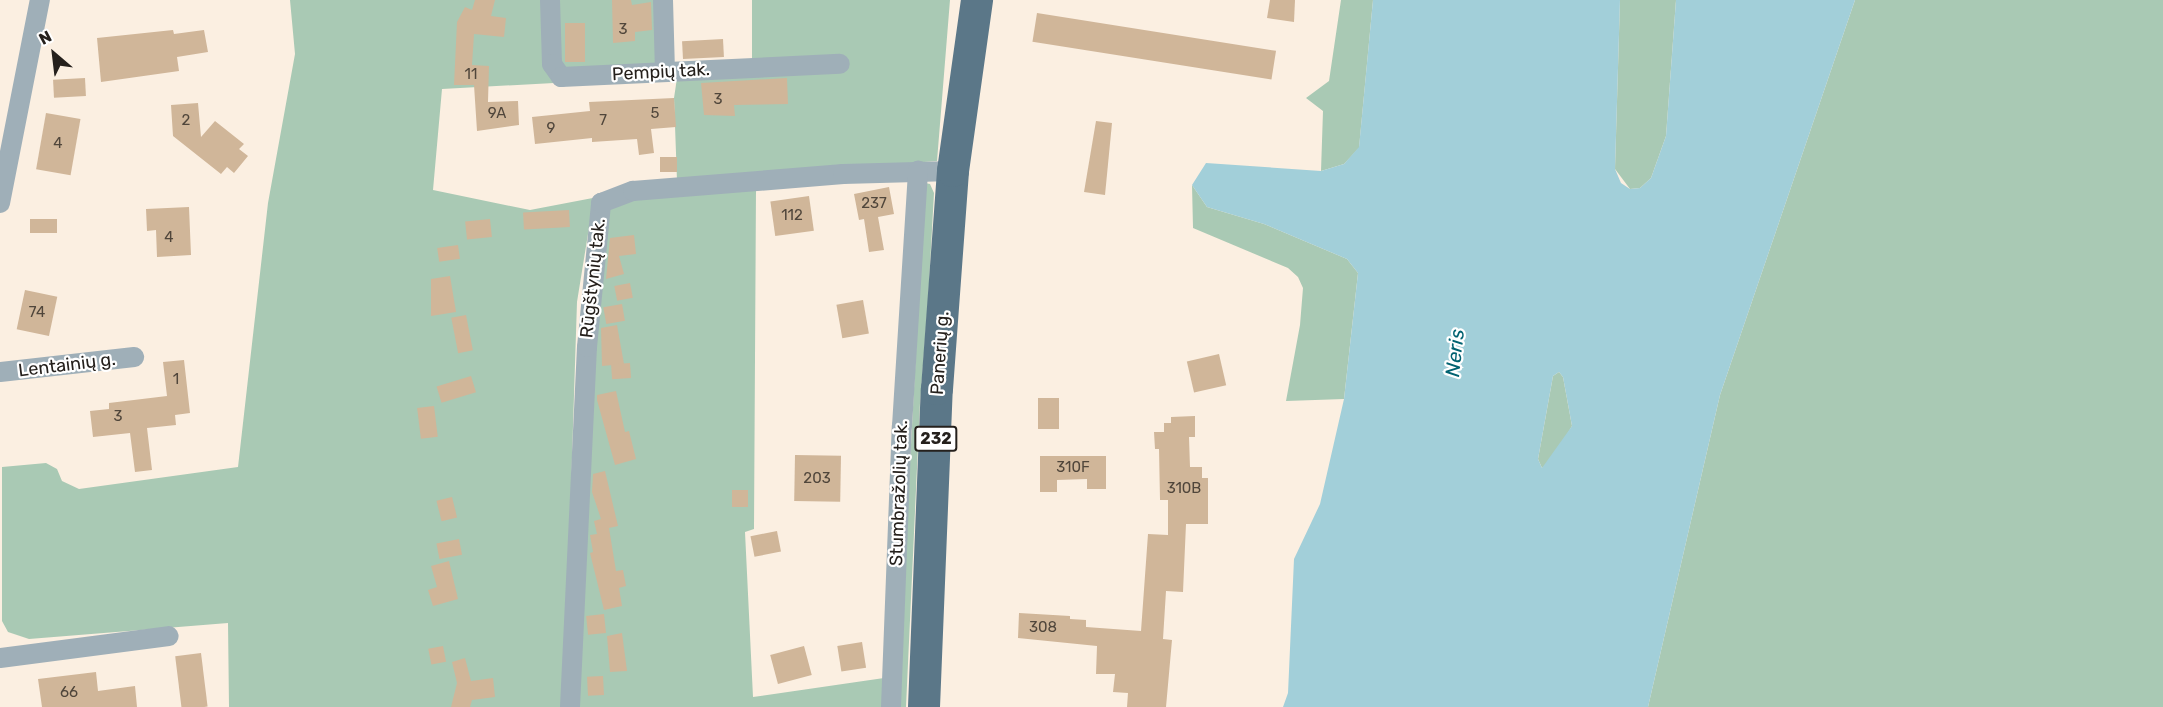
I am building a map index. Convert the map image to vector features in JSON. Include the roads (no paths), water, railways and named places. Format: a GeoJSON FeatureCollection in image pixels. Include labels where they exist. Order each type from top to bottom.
{"type":"FeatureCollection","features":[{"type":"Feature","properties":{"kind":"main road","name":"Panerių g."},"geometry":{"type":"LineString","coordinates":[[924,707],[938,389],[952,171],[977,0]]}},
{"type":"Feature","properties":{"kind":"street"},"geometry":{"type":"LineString","coordinates":[[1,203],[40,0]]}},
{"type":"Feature","properties":{"kind":"street","name":"Pempių tak."},"geometry":{"type":"LineString","coordinates":[[550,0],[552,64],[561,77],[840,64]]}},
{"type":"Feature","properties":{"kind":"street"},"geometry":{"type":"LineString","coordinates":[[663,0],[665,72]]}},
{"type":"Feature","properties":{"kind":"street","name":"Rūgštynių tak."},"geometry":{"type":"LineString","coordinates":[[570,707],[587,347],[601,203],[633,191],[918,171],[952,171]]}},
{"type":"Feature","properties":{"kind":"street","name":"Stumbražolių tak."},"geometry":{"type":"LineString","coordinates":[[891,707],[902,426],[918,171]]}},
{"type":"Feature","properties":{"kind":"street","name":"Lentainių g."},"geometry":{"type":"LineString","coordinates":[[0,372],[134,357]]}},
{"type":"Feature","properties":{"kind":"street"},"geometry":{"type":"LineString","coordinates":[[0,658],[169,636]]}},
{"type":"Feature","properties":{"kind":"water","name":"Neris"},"geometry":{"type":"Polygon","coordinates":[[[1373,0],[1620,0],[1615,169],[1621,183],[1630,189],[1640,188],[1651,178],[1666,136],[1676,0],[1855,0],[1720,395],[1648,707],[1283,707],[1288,693],[1294,559],[1320,504],[1344,399],[1358,273],[1347,259],[1264,224],[1207,207],[1192,185],[1206,163],[1321,171],[1344,164],[1359,147],[1373,0]],[[1559,372],[1553,376],[1538,459],[1542,468],[1572,426],[1563,377],[1559,372]]]}}]}
